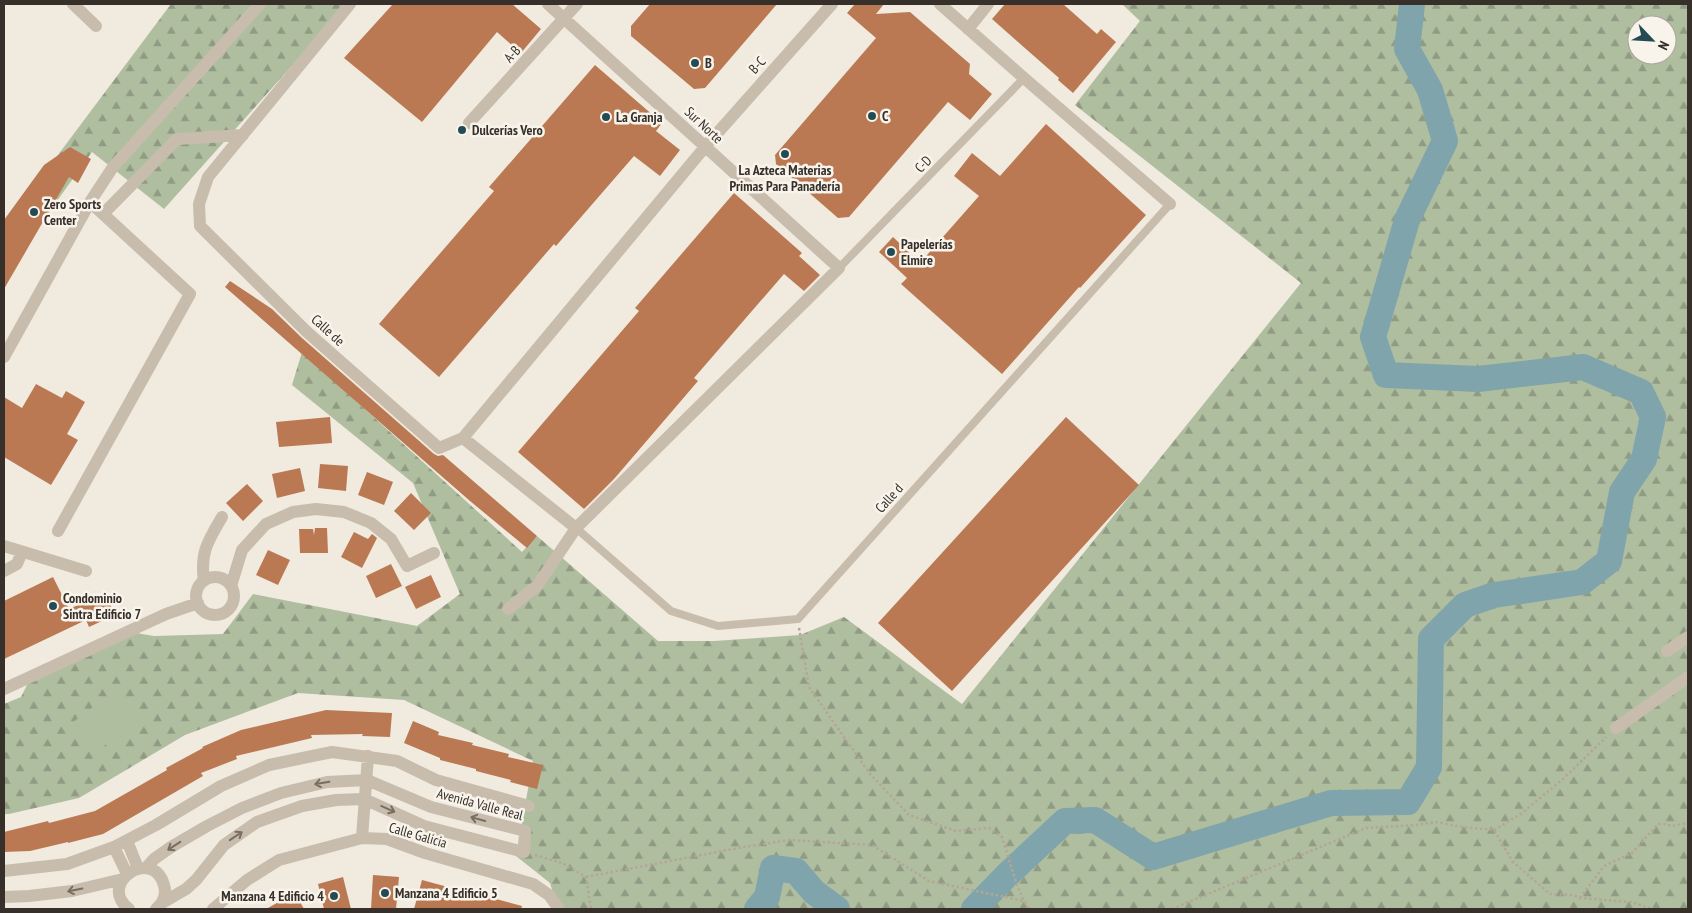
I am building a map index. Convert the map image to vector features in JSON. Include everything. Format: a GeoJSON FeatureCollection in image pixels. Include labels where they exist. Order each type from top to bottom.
{"type":"FeatureCollection","features":[{"type":"Feature","properties":{"kind":"street"},"geometry":{"type":"LineString","coordinates":[[73,4],[96,26]]}},
{"type":"Feature","properties":{"kind":"street"},"geometry":{"type":"LineString","coordinates":[[4,357],[90,202],[113,167],[260,4]]}},
{"type":"Feature","properties":{"kind":"street"},"geometry":{"type":"LineString","coordinates":[[103,214],[177,139],[243,135],[350,4]]}},
{"type":"Feature","properties":{"kind":"street","name":"Sur Norte"},"geometry":{"type":"LineString","coordinates":[[548,4],[840,268]]}},
{"type":"Feature","properties":{"kind":"street","name":"A-B"},"geometry":{"type":"LineString","coordinates":[[469,124],[577,4]]}},
{"type":"Feature","properties":{"kind":"street","name":"B-C"},"geometry":{"type":"LineString","coordinates":[[463,438],[705,147],[832,4]]}},
{"type":"Feature","properties":{"kind":"street"},"geometry":{"type":"LineString","coordinates":[[940,4],[1170,204]]}},
{"type":"Feature","properties":{"kind":"street"},"geometry":{"type":"LineString","coordinates":[[968,29],[988,4]]}},
{"type":"Feature","properties":{"kind":"street","name":"Calle de"},"geometry":{"type":"LineString","coordinates":[[243,135],[208,177],[199,204],[200,226],[307,332],[440,448],[463,438]]}},
{"type":"Feature","properties":{"kind":"street"},"geometry":{"type":"LineString","coordinates":[[58,531],[190,294],[90,202]]}},
{"type":"Feature","properties":{"kind":"street"},"geometry":{"type":"LineString","coordinates":[[508,608],[537,586],[576,528],[840,268]]}},
{"type":"Feature","properties":{"kind":"street"},"geometry":{"type":"LineString","coordinates":[[463,438],[576,528]]}},
{"type":"Feature","properties":{"kind":"street"},"geometry":{"type":"LineString","coordinates":[[231,586],[222,578],[204,580],[197,591],[198,603],[206,612],[212,614],[224,612],[232,603],[234,597],[231,586],[242,550],[266,524],[293,512],[316,509],[344,512],[371,523],[391,539],[406,566],[434,553]]}},
{"type":"Feature","properties":{"kind":"street"},"geometry":{"type":"LineString","coordinates":[[204,580],[202,566],[206,544],[222,517]]}},
{"type":"Feature","properties":{"kind":"street"},"geometry":{"type":"LineString","coordinates":[[4,546],[86,571]]}},
{"type":"Feature","properties":{"kind":"street"},"geometry":{"type":"LineString","coordinates":[[4,571],[17,564],[22,552]]}},
{"type":"Feature","properties":{"kind":"street"},"geometry":{"type":"LineString","coordinates":[[4,688],[166,614],[198,603]]}},
{"type":"Feature","properties":{"kind":"street"},"geometry":{"type":"LineString","coordinates":[[1667,651],[1688,637]]}},
{"type":"Feature","properties":{"kind":"street"},"geometry":{"type":"LineString","coordinates":[[1616,728],[1688,677]]}},
{"type":"Feature","properties":{"kind":"street"},"geometry":{"type":"LineString","coordinates":[[4,871],[67,864],[114,847],[221,786],[269,765],[332,752],[397,761],[436,780],[529,806]]}},
{"type":"Feature","properties":{"kind":"street"},"geometry":{"type":"LineString","coordinates":[[362,838],[368,756]]}},
{"type":"Feature","properties":{"kind":"street","name":"Avenida Valle Real"},"geometry":{"type":"LineString","coordinates":[[4,897],[72,891],[134,872],[171,847],[242,808],[281,792],[327,782],[367,780],[430,806],[525,831],[524,852]]}},
{"type":"Feature","properties":{"kind":"street"},"geometry":{"type":"LineString","coordinates":[[157,908],[186,889],[196,880],[224,845],[257,822],[302,806],[336,800],[364,799],[424,826],[524,852]]}},
{"type":"Feature","properties":{"kind":"street","name":"Calle Galicia"},"geometry":{"type":"LineString","coordinates":[[213,909],[246,880],[279,860],[362,838],[386,839],[425,853],[533,884],[549,895],[559,909]]}},
{"type":"Feature","properties":{"kind":"street"},"geometry":{"type":"LineString","coordinates":[[127,841],[134,872]]}},
{"type":"Feature","properties":{"kind":"street"},"geometry":{"type":"LineString","coordinates":[[114,847],[134,872]]}},
{"type":"Feature","properties":{"kind":"street"},"geometry":{"type":"LineString","coordinates":[[127,909],[122,902],[120,886],[134,872],[153,870],[163,881],[165,888],[157,908]]}},
{"type":"Feature","properties":{"kind":"lane","name":"C-D"},"geometry":{"type":"LineString","coordinates":[[840,268],[1024,78]]}},
{"type":"Feature","properties":{"kind":"lane","name":"Calle d"},"geometry":{"type":"LineString","coordinates":[[798,619],[1170,204]]}},
{"type":"Feature","properties":{"kind":"lane"},"geometry":{"type":"LineString","coordinates":[[576,528],[671,611],[718,626],[798,619]]}},
{"type":"Feature","properties":{"kind":"path"},"geometry":{"type":"LineString","coordinates":[[798,619],[810,687],[870,774],[909,814],[956,831],[989,828],[1002,837],[1017,886],[1028,909]]}},
{"type":"Feature","properties":{"kind":"path"},"geometry":{"type":"LineString","coordinates":[[1172,909],[1366,828],[1436,822],[1494,830],[1522,813],[1563,779],[1616,728]]}},
{"type":"Feature","properties":{"kind":"path"},"geometry":{"type":"LineString","coordinates":[[1580,898],[1604,866],[1632,853],[1658,824],[1671,826],[1688,823]]}},
{"type":"Feature","properties":{"kind":"path"},"geometry":{"type":"LineString","coordinates":[[1494,830],[1513,862],[1550,894],[1573,894],[1580,898],[1631,902],[1652,909]]}},
{"type":"Feature","properties":{"kind":"path"},"geometry":{"type":"LineString","coordinates":[[524,852],[562,863],[586,878],[738,848],[789,840],[872,845],[929,881],[1024,901]]}},
{"type":"Feature","properties":{"kind":"path"},"geometry":{"type":"LineString","coordinates":[[586,878],[591,909]]}},
{"type":"Feature","properties":{"kind":"green space"},"geometry":{"type":"Polygon","coordinates":[[[171,4],[347,4],[164,209],[92,152],[4,275],[4,227],[171,4]]]}},
{"type":"Feature","properties":{"kind":"green space"},"geometry":{"type":"Polygon","coordinates":[[[1122,4],[1688,4],[1688,909],[558,909],[550,883],[516,856],[533,761],[404,700],[298,693],[185,735],[79,798],[4,814],[4,704],[21,697],[30,679],[136,633],[154,636],[223,634],[253,594],[417,626],[460,594],[413,483],[292,385],[302,352],[522,552],[537,536],[658,641],[715,641],[800,635],[844,617],[962,704],[1301,283],[1075,105],[1140,21],[1122,4]]]}},
{"type":"Feature","properties":{"kind":"green space"},"geometry":{"type":"Polygon","coordinates":[[[118,688],[141,717],[95,753],[72,723],[118,688]]]}},
{"type":"Feature","properties":{"kind":"building"},"geometry":{"type":"Polygon","coordinates":[[[393,4],[512,4],[541,29],[521,53],[497,32],[422,122],[344,58],[393,4]]]}},
{"type":"Feature","properties":{"kind":"building","name":"B"},"geometry":{"type":"Polygon","coordinates":[[[650,4],[777,4],[705,88],[694,89],[631,36],[631,26],[650,4]]]}},
{"type":"Feature","properties":{"kind":"building","name":"C"},"geometry":{"type":"Polygon","coordinates":[[[855,4],[884,4],[876,14],[910,12],[970,64],[969,74],[992,94],[970,120],[948,102],[849,217],[838,218],[776,164],[775,155],[876,38],[847,13],[855,4]]]}},
{"type":"Feature","properties":{"kind":"building"},"geometry":{"type":"Polygon","coordinates":[[[1005,4],[1063,4],[1097,34],[1101,29],[1116,42],[1073,93],[1058,80],[1059,78],[992,19],[1005,4]]]}},
{"type":"Feature","properties":{"kind":"building"},"geometry":{"type":"Polygon","coordinates":[[[595,65],[662,123],[656,131],[680,150],[660,176],[634,156],[556,246],[554,244],[439,377],[379,324],[494,191],[489,187],[595,65]]]}},
{"type":"Feature","properties":{"kind":"building"},"geometry":{"type":"Polygon","coordinates":[[[1046,124],[1146,215],[1002,374],[901,284],[907,278],[879,252],[893,237],[920,263],[979,196],[954,176],[972,153],[1000,176],[1046,124]]]}},
{"type":"Feature","properties":{"kind":"building"},"geometry":{"type":"Polygon","coordinates":[[[70,147],[91,159],[78,183],[69,177],[4,289],[4,220],[44,165],[70,147]]]}},
{"type":"Feature","properties":{"kind":"building"},"geometry":{"type":"Polygon","coordinates":[[[734,193],[802,253],[799,256],[820,275],[804,291],[784,274],[694,378],[698,381],[614,479],[584,509],[518,452],[639,311],[635,308],[734,193]]]}},
{"type":"Feature","properties":{"kind":"building"},"geometry":{"type":"Polygon","coordinates":[[[230,281],[272,309],[302,338],[434,454],[438,456],[443,455],[537,536],[527,548],[470,501],[225,287],[230,281]]]}},
{"type":"Feature","properties":{"kind":"building"},"geometry":{"type":"Polygon","coordinates":[[[36,384],[62,398],[66,391],[85,402],[67,434],[78,440],[51,485],[4,457],[4,397],[22,408],[36,384]]]}},
{"type":"Feature","properties":{"kind":"building"},"geometry":{"type":"Polygon","coordinates":[[[330,417],[332,443],[279,447],[276,422],[330,417]]]}},
{"type":"Feature","properties":{"kind":"building"},"geometry":{"type":"Polygon","coordinates":[[[1066,417],[1139,485],[952,691],[878,623],[1066,417]]]}},
{"type":"Feature","properties":{"kind":"building"},"geometry":{"type":"Polygon","coordinates":[[[320,464],[348,466],[346,491],[318,488],[320,464]]]}},
{"type":"Feature","properties":{"kind":"building"},"geometry":{"type":"Polygon","coordinates":[[[300,468],[305,491],[277,498],[272,474],[300,468]]]}},
{"type":"Feature","properties":{"kind":"building"},"geometry":{"type":"Polygon","coordinates":[[[367,472],[393,482],[384,505],[358,495],[367,472]]]}},
{"type":"Feature","properties":{"kind":"building"},"geometry":{"type":"Polygon","coordinates":[[[247,484],[263,501],[243,521],[226,503],[247,484]]]}},
{"type":"Feature","properties":{"kind":"building"},"geometry":{"type":"Polygon","coordinates":[[[411,493],[431,513],[414,530],[394,511],[411,493]]]}},
{"type":"Feature","properties":{"kind":"building"},"geometry":{"type":"Polygon","coordinates":[[[315,528],[327,528],[328,553],[300,553],[299,529],[313,529],[314,535],[315,528]]]}},
{"type":"Feature","properties":{"kind":"building"},"geometry":{"type":"Polygon","coordinates":[[[354,532],[368,539],[372,534],[377,538],[362,568],[341,557],[354,532]]]}},
{"type":"Feature","properties":{"kind":"building"},"geometry":{"type":"Polygon","coordinates":[[[268,550],[290,560],[278,585],[256,575],[268,550]]]}},
{"type":"Feature","properties":{"kind":"building"},"geometry":{"type":"Polygon","coordinates":[[[391,564],[402,586],[376,598],[366,576],[391,564]]]}},
{"type":"Feature","properties":{"kind":"building"},"geometry":{"type":"Polygon","coordinates":[[[431,575],[441,597],[416,609],[405,587],[431,575]]]}},
{"type":"Feature","properties":{"kind":"building"},"geometry":{"type":"Polygon","coordinates":[[[53,577],[69,609],[105,593],[115,615],[89,627],[86,620],[4,659],[4,601],[53,577]]]}},
{"type":"Feature","properties":{"kind":"building"},"geometry":{"type":"Polygon","coordinates":[[[326,710],[392,713],[390,737],[362,736],[363,734],[311,735],[312,738],[236,756],[237,759],[201,773],[203,776],[103,834],[30,851],[4,852],[4,832],[95,811],[167,770],[166,768],[202,747],[241,730],[326,710]]]}},
{"type":"Feature","properties":{"kind":"building"},"geometry":{"type":"Polygon","coordinates":[[[413,721],[439,732],[438,735],[509,754],[508,757],[543,765],[537,789],[476,771],[476,769],[440,760],[440,758],[404,743],[413,721]]]}},
{"type":"Feature","properties":{"kind":"building","name":"Manzana 4 Edificio 5"},"geometry":{"type":"Polygon","coordinates":[[[373,875],[399,877],[396,909],[371,909],[373,875]]]}},
{"type":"Feature","properties":{"kind":"building","name":"Manzana 4 Edificio 4"},"geometry":{"type":"Polygon","coordinates":[[[343,877],[351,909],[324,909],[318,884],[343,877]]]}},
{"type":"Feature","properties":{"kind":"building"},"geometry":{"type":"Polygon","coordinates":[[[422,880],[522,906],[521,909],[414,909],[422,880]]]}},
{"type":"Feature","properties":{"kind":"building"},"geometry":{"type":"Polygon","coordinates":[[[295,893],[304,909],[266,909],[295,893]]]}},
{"type":"Feature","properties":{"kind":"waterway"},"geometry":{"type":"LineString","coordinates":[[974,909],[1007,875],[1065,821],[1095,820],[1153,857],[1331,803],[1408,802],[1429,767],[1431,639],[1465,605],[1494,595],[1582,582],[1609,561],[1622,492],[1644,459],[1653,417],[1641,392],[1583,367],[1478,379],[1386,375],[1373,337],[1407,220],[1445,141],[1430,90],[1407,49],[1412,4]]}},
{"type":"Feature","properties":{"kind":"waterway"},"geometry":{"type":"LineString","coordinates":[[757,909],[767,897],[773,868],[796,871],[814,892],[837,909]]}},
{"type":"Feature","properties":{"kind":"place","name":"B"},"geometry":{"type":"Point","coordinates":[695,63]}},
{"type":"Feature","properties":{"kind":"place","name":"C"},"geometry":{"type":"Point","coordinates":[872,116]}},
{"type":"Feature","properties":{"kind":"place","name":"La Granja"},"geometry":{"type":"Point","coordinates":[606,117]}},
{"type":"Feature","properties":{"kind":"place","name":"Dulcerías Vero"},"geometry":{"type":"Point","coordinates":[462,130]}},
{"type":"Feature","properties":{"kind":"place","name":"La Azteca Materias Primas Para Panadería"},"geometry":{"type":"Point","coordinates":[785,154]}},
{"type":"Feature","properties":{"kind":"place","name":"Zero Sports Center"},"geometry":{"type":"Point","coordinates":[34,212]}},
{"type":"Feature","properties":{"kind":"place","name":"Papelerías Elmire"},"geometry":{"type":"Point","coordinates":[891,252]}},
{"type":"Feature","properties":{"kind":"place","name":"Condominio Sintra Edificio 7"},"geometry":{"type":"Point","coordinates":[53,606]}},
{"type":"Feature","properties":{"kind":"place","name":"Manzana 4 Edificio 5"},"geometry":{"type":"Point","coordinates":[385,893]}},
{"type":"Feature","properties":{"kind":"place","name":"Manzana 4 Edificio 4"},"geometry":{"type":"Point","coordinates":[334,896]}}]}
